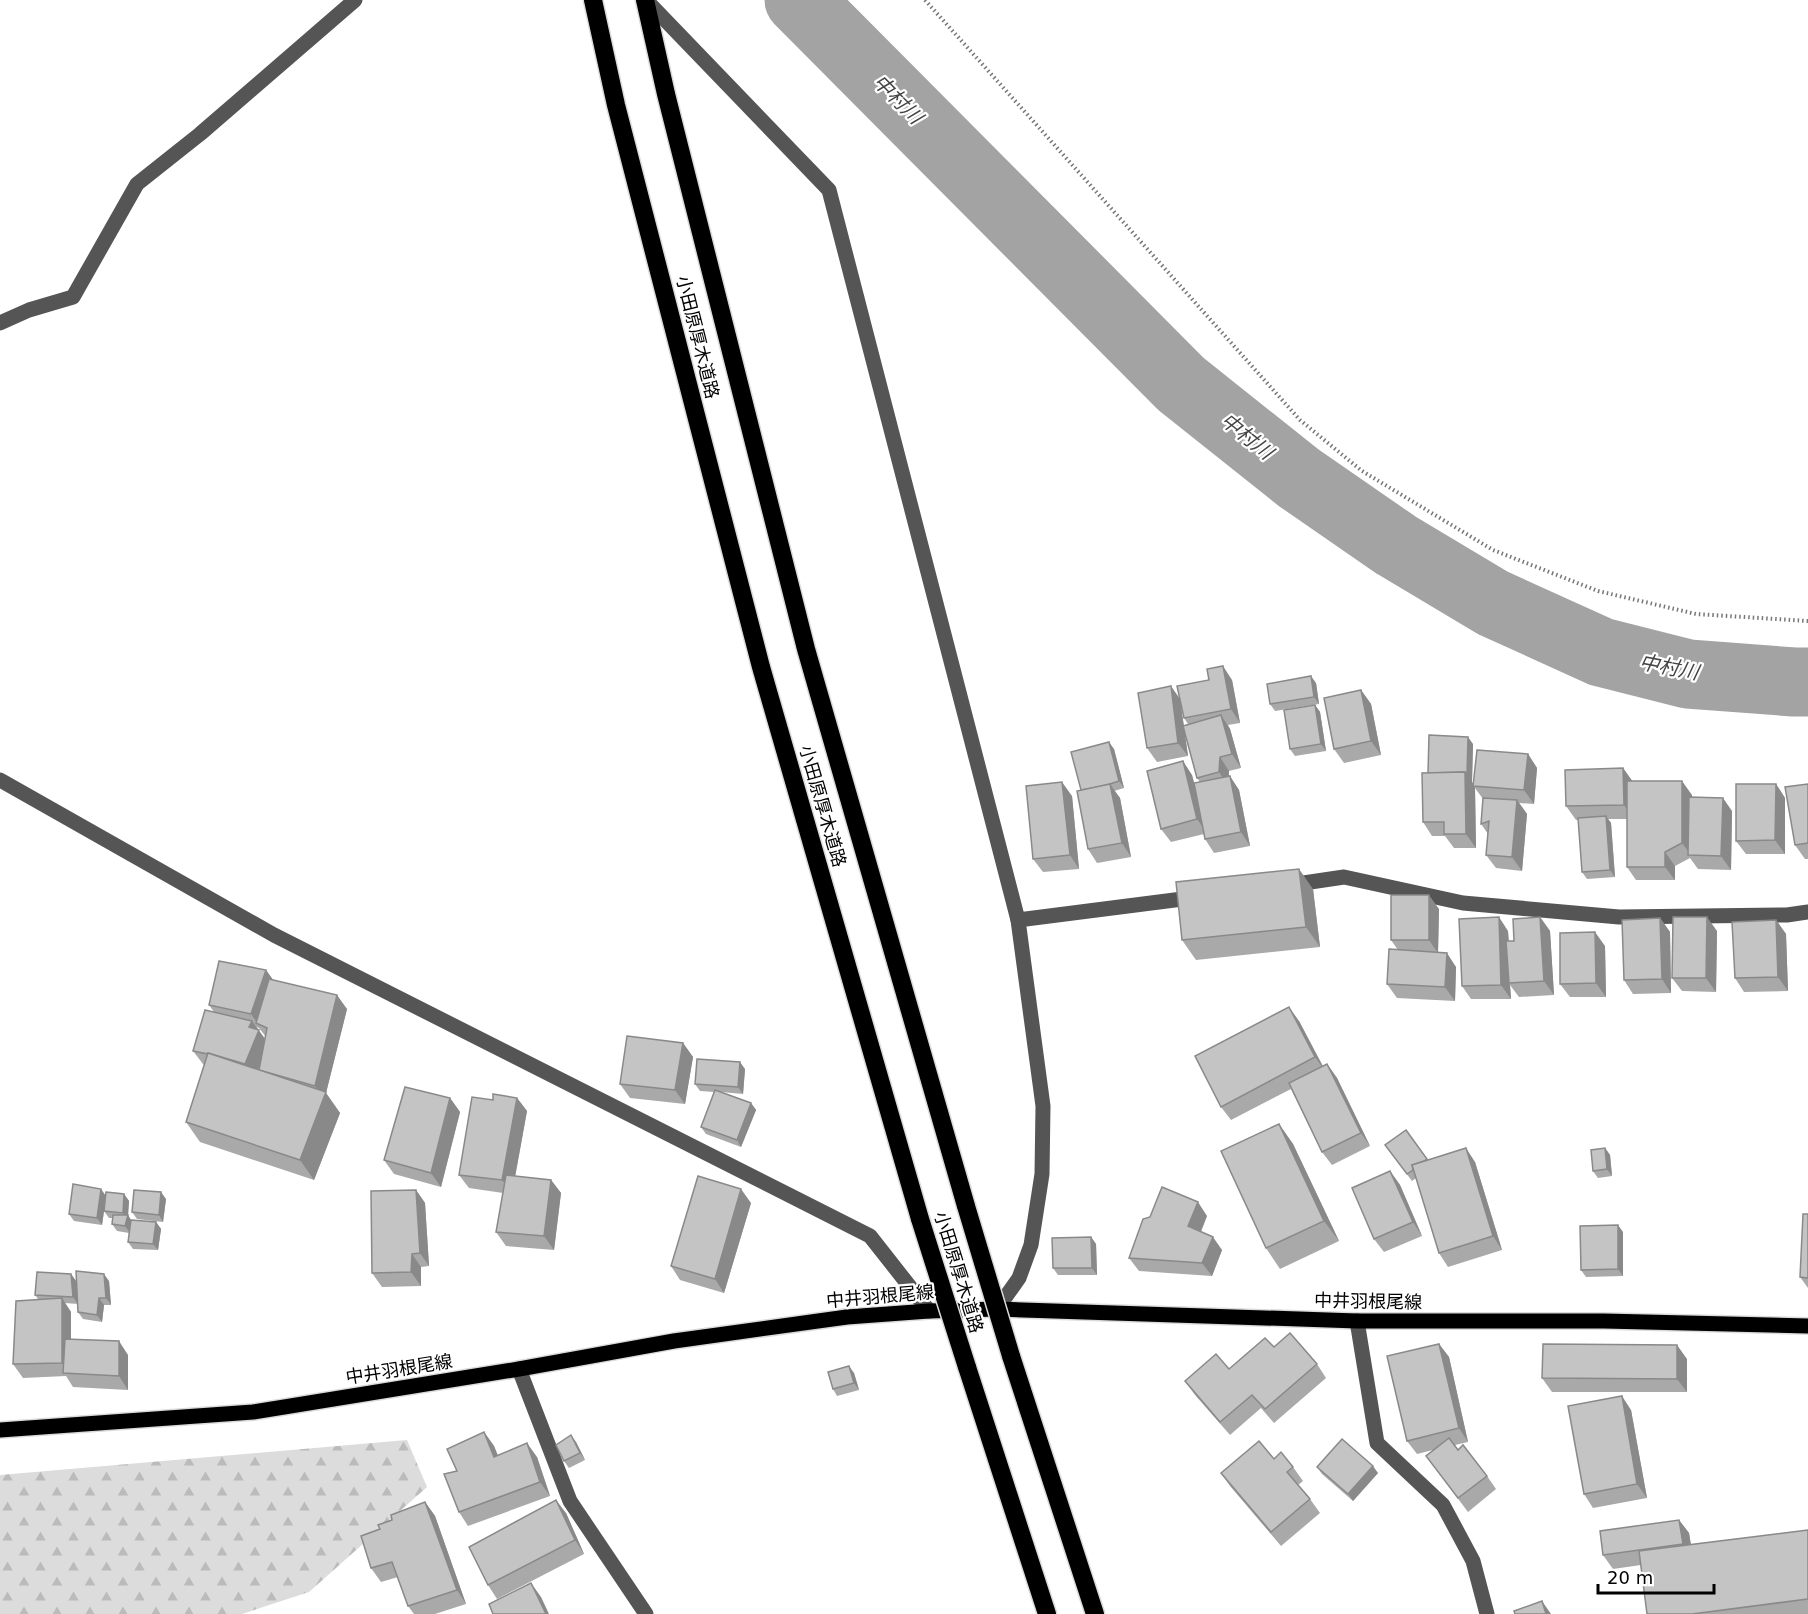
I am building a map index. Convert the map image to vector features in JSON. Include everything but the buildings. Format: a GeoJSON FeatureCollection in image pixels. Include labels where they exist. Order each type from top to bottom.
{"type":"FeatureCollection","features":[{"type":"Feature","properties":{"kind":"highway","name":"小田原厚木道路"},"geometry":{"type":"LineString","coordinates":[[593,0],[616,105],[761,667],[920,1219],[1047,1614]]}},
{"type":"Feature","properties":{"kind":"highway","name":"小田原厚木道路"},"geometry":{"type":"LineString","coordinates":[[646,0],[666,94],[806,649],[966,1206],[1011,1356],[1095,1614]]}},
{"type":"Feature","properties":{"kind":"main road","name":"中井羽根尾線"},"geometry":{"type":"LineString","coordinates":[[0,1430],[253,1412],[519,1369],[674,1341],[847,1317],[929,1311],[997,1309],[1357,1321],[1808,1326]]}},
{"type":"Feature","properties":{"kind":"street"},"geometry":{"type":"LineString","coordinates":[[0,323],[29,310],[73,297],[137,184],[200,134],[355,0]]}},
{"type":"Feature","properties":{"kind":"street"},"geometry":{"type":"LineString","coordinates":[[646,0],[829,190],[1018,920],[1043,1106],[1042,1174],[1031,1245],[1019,1278],[997,1309]]}},
{"type":"Feature","properties":{"kind":"street"},"geometry":{"type":"LineString","coordinates":[[0,780],[274,935],[870,1236],[929,1311]]}},
{"type":"Feature","properties":{"kind":"street"},"geometry":{"type":"LineString","coordinates":[[1274,886],[1344,877],[1463,903],[1619,917],[1787,915],[1808,912]]}},
{"type":"Feature","properties":{"kind":"street"},"geometry":{"type":"LineString","coordinates":[[1018,920],[1216,894]]}},
{"type":"Feature","properties":{"kind":"street"},"geometry":{"type":"LineString","coordinates":[[1357,1321],[1377,1443],[1443,1505],[1473,1561],[1487,1614]]}},
{"type":"Feature","properties":{"kind":"street"},"geometry":{"type":"LineString","coordinates":[[519,1369],[570,1501],[645,1614]]}},
{"type":"Feature","properties":{"kind":"path"},"geometry":{"type":"LineString","coordinates":[[926,0],[1300,420],[1362,471],[1493,550],[1598,591],[1696,614],[1808,621]]}},
{"type":"Feature","properties":{"kind":"green space"},"geometry":{"type":"Polygon","coordinates":[[[407,1440],[427,1487],[309,1592],[242,1614],[0,1614],[0,1475],[407,1440]]]}},
{"type":"Feature","properties":{"kind":"waterway","name":"中村川"},"geometry":{"type":"LineString","coordinates":[[799,0],[1181,384],[1299,478],[1396,545],[1493,603],[1601,652],[1688,674],[1808,682]]}}]}
